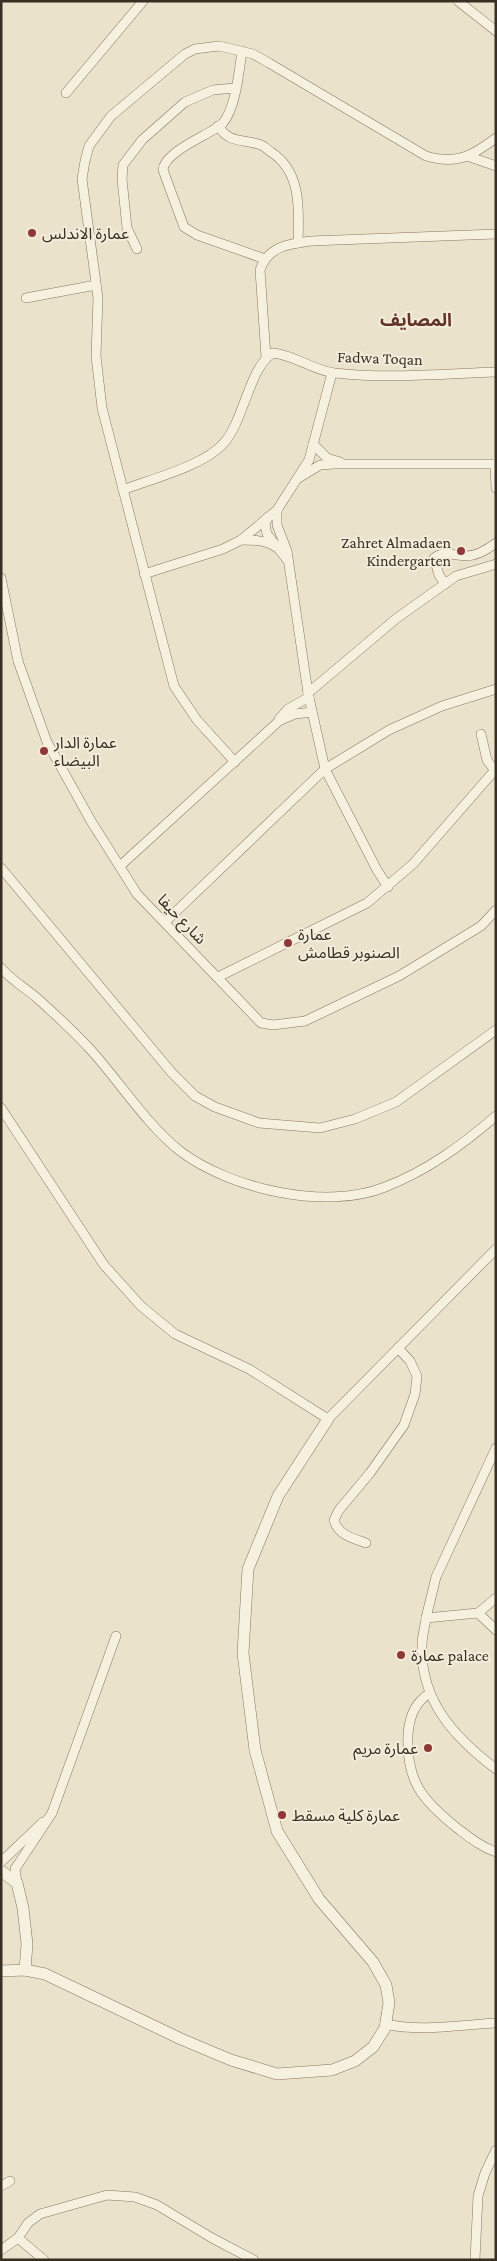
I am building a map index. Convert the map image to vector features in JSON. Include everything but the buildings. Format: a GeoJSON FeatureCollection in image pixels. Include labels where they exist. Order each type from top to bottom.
{"type":"FeatureCollection","features":[{"type":"Feature","properties":{"kind":"street"},"geometry":{"type":"LineString","coordinates":[[66,93],[143,1]]}},
{"type":"Feature","properties":{"kind":"street"},"geometry":{"type":"LineString","coordinates":[[458,1],[496,31]]}},
{"type":"Feature","properties":{"kind":"street"},"geometry":{"type":"LineString","coordinates":[[235,762],[197,720],[174,686],[102,408],[96,356],[98,298],[82,179],[89,146],[98,131],[111,116],[185,54],[195,49],[219,46],[253,54],[426,156],[450,161],[467,156],[496,138]]}},
{"type":"Feature","properties":{"kind":"street"},"geometry":{"type":"LineString","coordinates":[[242,51],[227,116],[218,126],[168,159],[163,165],[163,170],[184,227],[197,235],[265,258]]}},
{"type":"Feature","properties":{"kind":"street"},"geometry":{"type":"LineString","coordinates":[[137,249],[127,228],[122,179],[123,165],[142,140],[185,102],[213,90],[235,88]]}},
{"type":"Feature","properties":{"kind":"street"},"geometry":{"type":"LineString","coordinates":[[218,126],[226,137],[260,144],[276,155],[289,170],[296,188],[298,243]]}},
{"type":"Feature","properties":{"kind":"street"},"geometry":{"type":"LineString","coordinates":[[467,156],[496,166]]}},
{"type":"Feature","properties":{"kind":"street"},"geometry":{"type":"LineString","coordinates":[[122,490],[200,461],[224,443],[237,425],[261,363],[266,357],[260,270],[265,258],[277,249],[298,243],[496,234]]}},
{"type":"Feature","properties":{"kind":"street"},"geometry":{"type":"LineString","coordinates":[[26,298],[96,285]]}},
{"type":"Feature","properties":{"kind":"street","name":"Fadwa Toqan"},"geometry":{"type":"LineString","coordinates":[[266,357],[273,353],[283,354],[332,373],[394,376],[496,372]]}},
{"type":"Feature","properties":{"kind":"street"},"geometry":{"type":"LineString","coordinates":[[144,574],[223,549],[241,540],[276,510],[309,460],[332,373]]}},
{"type":"Feature","properties":{"kind":"street"},"geometry":{"type":"LineString","coordinates":[[313,444],[327,458],[345,464]]}},
{"type":"Feature","properties":{"kind":"street"},"geometry":{"type":"LineString","coordinates":[[295,480],[320,465],[495,464],[496,488]]}},
{"type":"Feature","properties":{"kind":"street"},"geometry":{"type":"LineString","coordinates":[[276,510],[277,525],[287,551],[308,695],[325,770],[377,870],[388,887]]}},
{"type":"Feature","properties":{"kind":"street"},"geometry":{"type":"LineString","coordinates":[[268,517],[265,525],[267,534],[288,561]]}},
{"type":"Feature","properties":{"kind":"street"},"geometry":{"type":"LineString","coordinates":[[241,540],[269,543],[278,548]]}},
{"type":"Feature","properties":{"kind":"street"},"geometry":{"type":"LineString","coordinates":[[445,584],[434,563],[434,558],[442,553],[467,556],[489,548],[496,543]]}},
{"type":"Feature","properties":{"kind":"street"},"geometry":{"type":"LineString","coordinates":[[279,722],[279,717],[308,695],[359,648],[445,584],[456,576],[496,564]]}},
{"type":"Feature","properties":{"kind":"street","name":"شارع حيفا"},"geometry":{"type":"LineString","coordinates":[[1,578],[18,660],[47,742],[91,821],[137,894],[261,1023],[273,1025],[305,1021],[399,976],[481,926],[496,910]]}},
{"type":"Feature","properties":{"kind":"street"},"geometry":{"type":"LineString","coordinates":[[165,922],[325,770],[389,730],[442,706],[496,689]]}},
{"type":"Feature","properties":{"kind":"street"},"geometry":{"type":"LineString","coordinates":[[120,866],[279,722],[294,714],[312,712]]}},
{"type":"Feature","properties":{"kind":"street"},"geometry":{"type":"LineString","coordinates":[[218,977],[367,903],[413,864],[495,771],[487,760],[481,734]]}},
{"type":"Feature","properties":{"kind":"street"},"geometry":{"type":"LineString","coordinates":[[1,868],[172,1073],[202,1099],[215,1107],[259,1123],[320,1128],[355,1119],[396,1102],[496,1030]]}},
{"type":"Feature","properties":{"kind":"street"},"geometry":{"type":"LineString","coordinates":[[1,968],[10,978],[37,998],[90,1049],[148,1119],[180,1150],[209,1169],[252,1186],[296,1196],[346,1196],[384,1188],[428,1168],[470,1138],[496,1116]]}},
{"type":"Feature","properties":{"kind":"street"},"geometry":{"type":"LineString","coordinates":[[1,1108],[104,1265],[142,1306],[175,1334],[249,1369],[328,1419]]}},
{"type":"Feature","properties":{"kind":"street"},"geometry":{"type":"LineString","coordinates":[[1,1972],[25,1970],[45,1974],[181,2039],[231,2060],[277,2074],[332,2070],[354,2060],[373,2047],[385,2024],[389,2003],[386,1985],[373,1962],[319,1899],[277,1831],[255,1750],[243,1652],[248,1569],[278,1496],[328,1419],[496,1249]]}},
{"type":"Feature","properties":{"kind":"street"},"geometry":{"type":"LineString","coordinates":[[366,1543],[343,1534],[336,1527],[334,1520],[339,1510],[370,1473],[404,1426],[415,1394],[417,1376],[410,1361],[398,1348]]}},
{"type":"Feature","properties":{"kind":"street"},"geometry":{"type":"LineString","coordinates":[[496,1448],[436,1577],[426,1618],[422,1645],[426,1682],[446,1723],[462,1742],[496,1769]]}},
{"type":"Feature","properties":{"kind":"street"},"geometry":{"type":"LineString","coordinates":[[426,1618],[478,1613],[496,1598]]}},
{"type":"Feature","properties":{"kind":"street"},"geometry":{"type":"LineString","coordinates":[[478,1613],[496,1630]]}},
{"type":"Feature","properties":{"kind":"street"},"geometry":{"type":"LineString","coordinates":[[25,1970],[26,1928],[15,1869],[52,1813],[116,1636]]}},
{"type":"Feature","properties":{"kind":"street"},"geometry":{"type":"LineString","coordinates":[[430,1693],[418,1703],[409,1725],[409,1767],[416,1786],[426,1802],[440,1814],[472,1840],[496,1852]]}},
{"type":"Feature","properties":{"kind":"street"},"geometry":{"type":"LineString","coordinates":[[17,1884],[2,1870],[52,1813]]}},
{"type":"Feature","properties":{"kind":"street"},"geometry":{"type":"LineString","coordinates":[[385,2024],[404,2028],[420,2028],[496,2023]]}},
{"type":"Feature","properties":{"kind":"street"},"geometry":{"type":"LineString","coordinates":[[475,2260],[478,2196],[485,2173],[496,2150]]}},
{"type":"Feature","properties":{"kind":"street"},"geometry":{"type":"LineString","coordinates":[[1,2250],[18,2238],[28,2223],[40,2214],[107,2195],[135,2198],[157,2205],[212,2238],[254,2260]]}},
{"type":"Feature","properties":{"kind":"street"},"geometry":{"type":"LineString","coordinates":[[18,2238],[44,2260]]}},
{"type":"Feature","properties":{"kind":"place","name":"عمارة الاندلس"},"geometry":{"type":"Point","coordinates":[32,233]}},
{"type":"Feature","properties":{"kind":"place","name":"Zahret Almadaen Kindergarten"},"geometry":{"type":"Point","coordinates":[461,551]}},
{"type":"Feature","properties":{"kind":"place","name":"عمارة الدار البيضاء"},"geometry":{"type":"Point","coordinates":[44,751]}},
{"type":"Feature","properties":{"kind":"place","name":"عمارة الصنوبر قطامش"},"geometry":{"type":"Point","coordinates":[288,943]}},
{"type":"Feature","properties":{"kind":"place","name":"عمارة palace"},"geometry":{"type":"Point","coordinates":[401,1655]}},
{"type":"Feature","properties":{"kind":"place","name":"عمارة مريم"},"geometry":{"type":"Point","coordinates":[428,1748]}},
{"type":"Feature","properties":{"kind":"place","name":"عمارة كلية مسقط"},"geometry":{"type":"Point","coordinates":[282,1815]}},
{"type":"Feature","properties":{"kind":"district","name":"المصايف"},"geometry":{"type":"Point","coordinates":[416,320]}}]}
